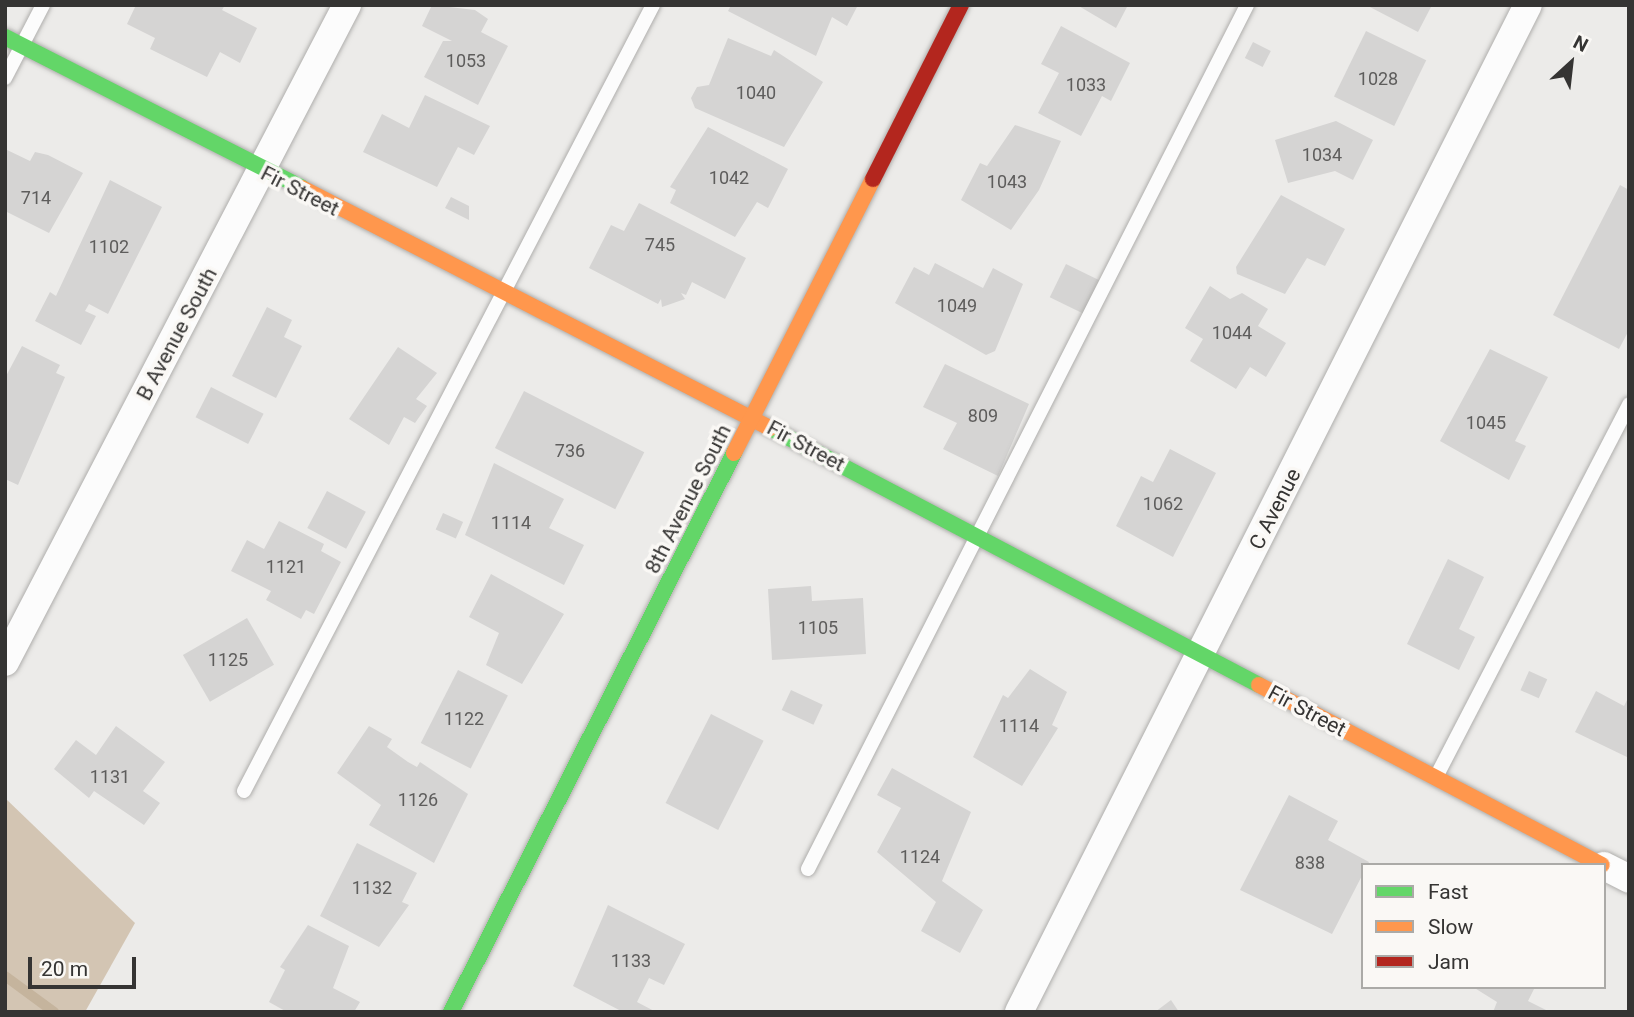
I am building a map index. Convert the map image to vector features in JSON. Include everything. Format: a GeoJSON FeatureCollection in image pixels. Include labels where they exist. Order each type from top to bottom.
{"type":"FeatureCollection","features":[{"type":"Feature","properties":{"kind":"street","name":"B Avenue South"},"geometry":{"type":"LineString","coordinates":[[5,663],[347,5]]}},
{"type":"Feature","properties":{"kind":"street","name":"8th Avenue South"},"geometry":{"type":"LineString","coordinates":[[451,1012],[961,5]]}},
{"type":"Feature","properties":{"kind":"street","name":"C Avenue"},"geometry":{"type":"LineString","coordinates":[[1019,1012],[1528,5]]}},
{"type":"Feature","properties":{"kind":"street","name":"Fir Street"},"geometry":{"type":"LineString","coordinates":[[5,37],[261,172],[752,418],[1599,863]]}},
{"type":"Feature","properties":{"kind":"street","name":"Fir Street"},"geometry":{"type":"LineString","coordinates":[[1606,867],[1629,879]]}},
{"type":"Feature","properties":{"kind":"lane"},"geometry":{"type":"LineString","coordinates":[[5,78],[43,5]]}},
{"type":"Feature","properties":{"kind":"lane"},"geometry":{"type":"LineString","coordinates":[[244,791],[508,295],[653,5]]}},
{"type":"Feature","properties":{"kind":"lane"},"geometry":{"type":"LineString","coordinates":[[808,869],[1247,5]]}},
{"type":"Feature","properties":{"kind":"lane"},"geometry":{"type":"LineString","coordinates":[[1435,778],[1629,404]]}},
{"type":"Feature","properties":{"kind":"shaded area"},"geometry":{"type":"Polygon","coordinates":[[[5,798],[135,923],[85,1012],[5,1012],[5,798]]]}},
{"type":"Feature","properties":{"kind":"building"},"geometry":{"type":"Polygon","coordinates":[[[136,5],[225,5],[222,10],[257,28],[240,63],[220,52],[207,77],[150,49],[155,38],[127,24],[136,5]]]}},
{"type":"Feature","properties":{"kind":"building"},"geometry":{"type":"Polygon","coordinates":[[[432,5],[475,10],[488,19],[481,32],[508,46],[478,105],[424,77],[443,41],[452,41],[422,26],[432,5]]]}},
{"type":"Feature","properties":{"kind":"building"},"geometry":{"type":"Polygon","coordinates":[[[731,5],[858,5],[847,26],[832,17],[816,56],[728,11],[731,5]]]}},
{"type":"Feature","properties":{"kind":"building"},"geometry":{"type":"Polygon","coordinates":[[[1077,5],[1128,5],[1116,28],[1077,5]]]}},
{"type":"Feature","properties":{"kind":"building"},"geometry":{"type":"Polygon","coordinates":[[[1366,5],[1432,5],[1418,32],[1366,5]]]}},
{"type":"Feature","properties":{"kind":"building"},"geometry":{"type":"Polygon","coordinates":[[[1061,26],[1130,63],[1111,101],[1102,96],[1081,136],[1038,113],[1059,73],[1041,64],[1061,26]]]}},
{"type":"Feature","properties":{"kind":"building"},"geometry":{"type":"Polygon","coordinates":[[[1366,31],[1426,60],[1394,126],[1334,97],[1366,31]]]}},
{"type":"Feature","properties":{"kind":"building"},"geometry":{"type":"Polygon","coordinates":[[[728,38],[771,56],[774,50],[823,82],[784,147],[695,108],[691,98],[697,87],[709,85],[728,38]]]}},
{"type":"Feature","properties":{"kind":"building"},"geometry":{"type":"Polygon","coordinates":[[[1253,42],[1271,51],[1263,67],[1245,58],[1253,42]]]}},
{"type":"Feature","properties":{"kind":"building"},"geometry":{"type":"Polygon","coordinates":[[[425,95],[490,126],[474,155],[458,147],[437,187],[363,152],[382,114],[409,128],[425,95]]]}},
{"type":"Feature","properties":{"kind":"building"},"geometry":{"type":"Polygon","coordinates":[[[1336,121],[1373,140],[1353,180],[1335,171],[1288,183],[1275,140],[1336,121]]]}},
{"type":"Feature","properties":{"kind":"building"},"geometry":{"type":"Polygon","coordinates":[[[1015,125],[1061,141],[1039,190],[1011,230],[961,200],[980,163],[987,166],[1015,125]]]}},
{"type":"Feature","properties":{"kind":"building"},"geometry":{"type":"Polygon","coordinates":[[[708,127],[788,169],[768,208],[757,202],[735,237],[670,203],[676,190],[670,187],[708,127]]]}},
{"type":"Feature","properties":{"kind":"building"},"geometry":{"type":"Polygon","coordinates":[[[5,149],[30,161],[35,152],[48,155],[83,173],[49,233],[5,211],[5,149]]]}},
{"type":"Feature","properties":{"kind":"building"},"geometry":{"type":"Polygon","coordinates":[[[110,180],[162,207],[108,314],[89,304],[85,311],[96,316],[81,345],[35,321],[50,292],[56,296],[110,180]]]}},
{"type":"Feature","properties":{"kind":"building"},"geometry":{"type":"Polygon","coordinates":[[[1620,185],[1629,190],[1629,330],[1619,349],[1553,315],[1620,185]]]}},
{"type":"Feature","properties":{"kind":"building"},"geometry":{"type":"Polygon","coordinates":[[[1281,195],[1345,229],[1325,266],[1307,258],[1285,294],[1237,274],[1236,267],[1281,195]]]}},
{"type":"Feature","properties":{"kind":"building"},"geometry":{"type":"Polygon","coordinates":[[[451,197],[469,206],[469,220],[445,208],[451,197]]]}},
{"type":"Feature","properties":{"kind":"building"},"geometry":{"type":"Polygon","coordinates":[[[639,203],[746,258],[725,299],[692,282],[686,295],[681,293],[685,299],[662,307],[661,299],[658,304],[589,268],[611,225],[624,231],[639,203]]]}},
{"type":"Feature","properties":{"kind":"building"},"geometry":{"type":"Polygon","coordinates":[[[935,263],[983,288],[993,268],[1023,284],[995,351],[986,355],[895,303],[914,267],[929,275],[935,263]]]}},
{"type":"Feature","properties":{"kind":"building"},"geometry":{"type":"Polygon","coordinates":[[[1066,264],[1099,280],[1083,313],[1050,297],[1066,264]]]}},
{"type":"Feature","properties":{"kind":"building"},"geometry":{"type":"Polygon","coordinates":[[[1210,286],[1230,299],[1242,293],[1268,309],[1258,326],[1286,343],[1266,377],[1250,367],[1236,389],[1190,361],[1203,339],[1185,328],[1210,286]]]}},
{"type":"Feature","properties":{"kind":"building"},"geometry":{"type":"Polygon","coordinates":[[[267,307],[292,320],[284,337],[302,346],[276,398],[232,376],[267,307]]]}},
{"type":"Feature","properties":{"kind":"building"},"geometry":{"type":"Polygon","coordinates":[[[22,346],[60,365],[56,373],[65,377],[18,485],[5,479],[5,378],[22,346]]]}},
{"type":"Feature","properties":{"kind":"building"},"geometry":{"type":"Polygon","coordinates":[[[398,347],[437,373],[416,399],[427,406],[415,423],[404,417],[389,445],[349,419],[398,347]]]}},
{"type":"Feature","properties":{"kind":"building"},"geometry":{"type":"Polygon","coordinates":[[[1490,349],[1548,377],[1515,441],[1526,446],[1509,480],[1440,441],[1490,349]]]}},
{"type":"Feature","properties":{"kind":"building"},"geometry":{"type":"Polygon","coordinates":[[[945,364],[1029,404],[998,476],[943,449],[957,423],[923,407],[945,364]]]}},
{"type":"Feature","properties":{"kind":"building"},"geometry":{"type":"Polygon","coordinates":[[[211,387],[264,414],[248,444],[196,417],[211,387]]]}},
{"type":"Feature","properties":{"kind":"building"},"geometry":{"type":"Polygon","coordinates":[[[524,391],[644,452],[615,509],[495,448],[524,391]]]}},
{"type":"Feature","properties":{"kind":"building"},"geometry":{"type":"Polygon","coordinates":[[[1170,449],[1216,473],[1173,557],[1116,526],[1141,476],[1153,482],[1170,449]]]}},
{"type":"Feature","properties":{"kind":"building"},"geometry":{"type":"Polygon","coordinates":[[[494,463],[564,499],[549,528],[584,545],[564,585],[465,535],[494,463]]]}},
{"type":"Feature","properties":{"kind":"building"},"geometry":{"type":"Polygon","coordinates":[[[327,491],[366,512],[346,549],[307,528],[327,491]]]}},
{"type":"Feature","properties":{"kind":"building"},"geometry":{"type":"Polygon","coordinates":[[[443,513],[463,522],[456,538],[436,529],[443,513]]]}},
{"type":"Feature","properties":{"kind":"building"},"geometry":{"type":"Polygon","coordinates":[[[279,521],[324,544],[321,551],[341,562],[314,614],[306,610],[301,619],[266,600],[271,591],[231,571],[247,540],[264,549],[279,521]]]}},
{"type":"Feature","properties":{"kind":"building"},"geometry":{"type":"Polygon","coordinates":[[[1448,559],[1484,577],[1459,629],[1475,637],[1459,670],[1407,644],[1448,559]]]}},
{"type":"Feature","properties":{"kind":"building"},"geometry":{"type":"Polygon","coordinates":[[[491,574],[564,614],[522,684],[486,665],[499,633],[469,617],[491,574]]]}},
{"type":"Feature","properties":{"kind":"building"},"geometry":{"type":"Polygon","coordinates":[[[811,586],[812,601],[863,598],[866,654],[772,660],[768,589],[811,586]]]}},
{"type":"Feature","properties":{"kind":"building"},"geometry":{"type":"Polygon","coordinates":[[[247,618],[274,665],[210,702],[183,655],[247,618]]]}},
{"type":"Feature","properties":{"kind":"building"},"geometry":{"type":"Polygon","coordinates":[[[1030,669],[1067,692],[1052,725],[1058,728],[1022,786],[973,757],[1003,695],[1008,698],[1030,669]]]}},
{"type":"Feature","properties":{"kind":"building"},"geometry":{"type":"Polygon","coordinates":[[[458,670],[508,695],[471,768],[421,743],[458,670]]]}},
{"type":"Feature","properties":{"kind":"building"},"geometry":{"type":"Polygon","coordinates":[[[1529,671],[1547,679],[1539,698],[1520,690],[1529,671]]]}},
{"type":"Feature","properties":{"kind":"building"},"geometry":{"type":"Polygon","coordinates":[[[791,690],[823,705],[813,725],[782,710],[791,690]]]}},
{"type":"Feature","properties":{"kind":"building"},"geometry":{"type":"Polygon","coordinates":[[[1596,691],[1624,706],[1629,696],[1629,758],[1575,732],[1596,691]]]}},
{"type":"Feature","properties":{"kind":"building"},"geometry":{"type":"Polygon","coordinates":[[[711,714],[764,741],[718,830],[666,803],[711,714]]]}},
{"type":"Feature","properties":{"kind":"building"},"geometry":{"type":"Polygon","coordinates":[[[116,726],[165,762],[143,791],[160,803],[144,825],[94,791],[89,798],[54,769],[76,740],[96,755],[116,726]]]}},
{"type":"Feature","properties":{"kind":"building"},"geometry":{"type":"Polygon","coordinates":[[[369,726],[392,739],[387,747],[408,762],[417,767],[420,762],[468,794],[434,863],[369,825],[381,805],[337,773],[369,726]]]}},
{"type":"Feature","properties":{"kind":"building"},"geometry":{"type":"Polygon","coordinates":[[[892,768],[971,812],[942,881],[983,910],[960,953],[921,931],[936,902],[877,852],[901,808],[877,795],[892,768]]]}},
{"type":"Feature","properties":{"kind":"building"},"geometry":{"type":"Polygon","coordinates":[[[1289,795],[1338,821],[1328,840],[1369,862],[1361,863],[1361,878],[1332,934],[1240,890],[1289,795]]]}},
{"type":"Feature","properties":{"kind":"building"},"geometry":{"type":"Polygon","coordinates":[[[357,843],[417,873],[402,902],[409,905],[379,947],[320,916],[357,843]]]}},
{"type":"Feature","properties":{"kind":"building"},"geometry":{"type":"Polygon","coordinates":[[[608,905],[685,944],[664,985],[649,978],[637,1002],[656,1012],[623,1012],[573,986],[608,905]]]}},
{"type":"Feature","properties":{"kind":"building"},"geometry":{"type":"Polygon","coordinates":[[[308,925],[349,946],[333,988],[360,1002],[354,1012],[287,1012],[269,1002],[285,970],[280,967],[308,925]]]}},
{"type":"Feature","properties":{"kind":"building"},"geometry":{"type":"Polygon","coordinates":[[[1476,989],[1534,989],[1528,1001],[1550,1012],[1493,1012],[1497,1002],[1476,989]]]}},
{"type":"Feature","properties":{"kind":"building"},"geometry":{"type":"Polygon","coordinates":[[[1171,1000],[1179,1012],[1155,1012],[1171,1000]]]}},
{"type":"Feature","properties":{"kind":"waterway"},"geometry":{"type":"LineString","coordinates":[[5,976],[54,1012]]}},
{"type":"Feature","properties":{"kind":"traffic: fast"},"geometry":{"type":"LineString","coordinates":[[5,37],[302,188]]}},
{"type":"Feature","properties":{"kind":"traffic: fast"},"geometry":{"type":"LineString","coordinates":[[770,428],[1259,685]]}},
{"type":"Feature","properties":{"kind":"traffic: fast"},"geometry":{"type":"LineString","coordinates":[[451,1012],[734,453]]}},
{"type":"Feature","properties":{"kind":"traffic: slow"},"geometry":{"type":"LineString","coordinates":[[734,453],[873,179]]}},
{"type":"Feature","properties":{"kind":"traffic: slow"},"geometry":{"type":"LineString","coordinates":[[302,188],[770,428]]}},
{"type":"Feature","properties":{"kind":"traffic: slow"},"geometry":{"type":"LineString","coordinates":[[1259,685],[1598,863]]}},
{"type":"Feature","properties":{"kind":"traffic: jam"},"geometry":{"type":"LineString","coordinates":[[873,179],[961,5]]}}]}
